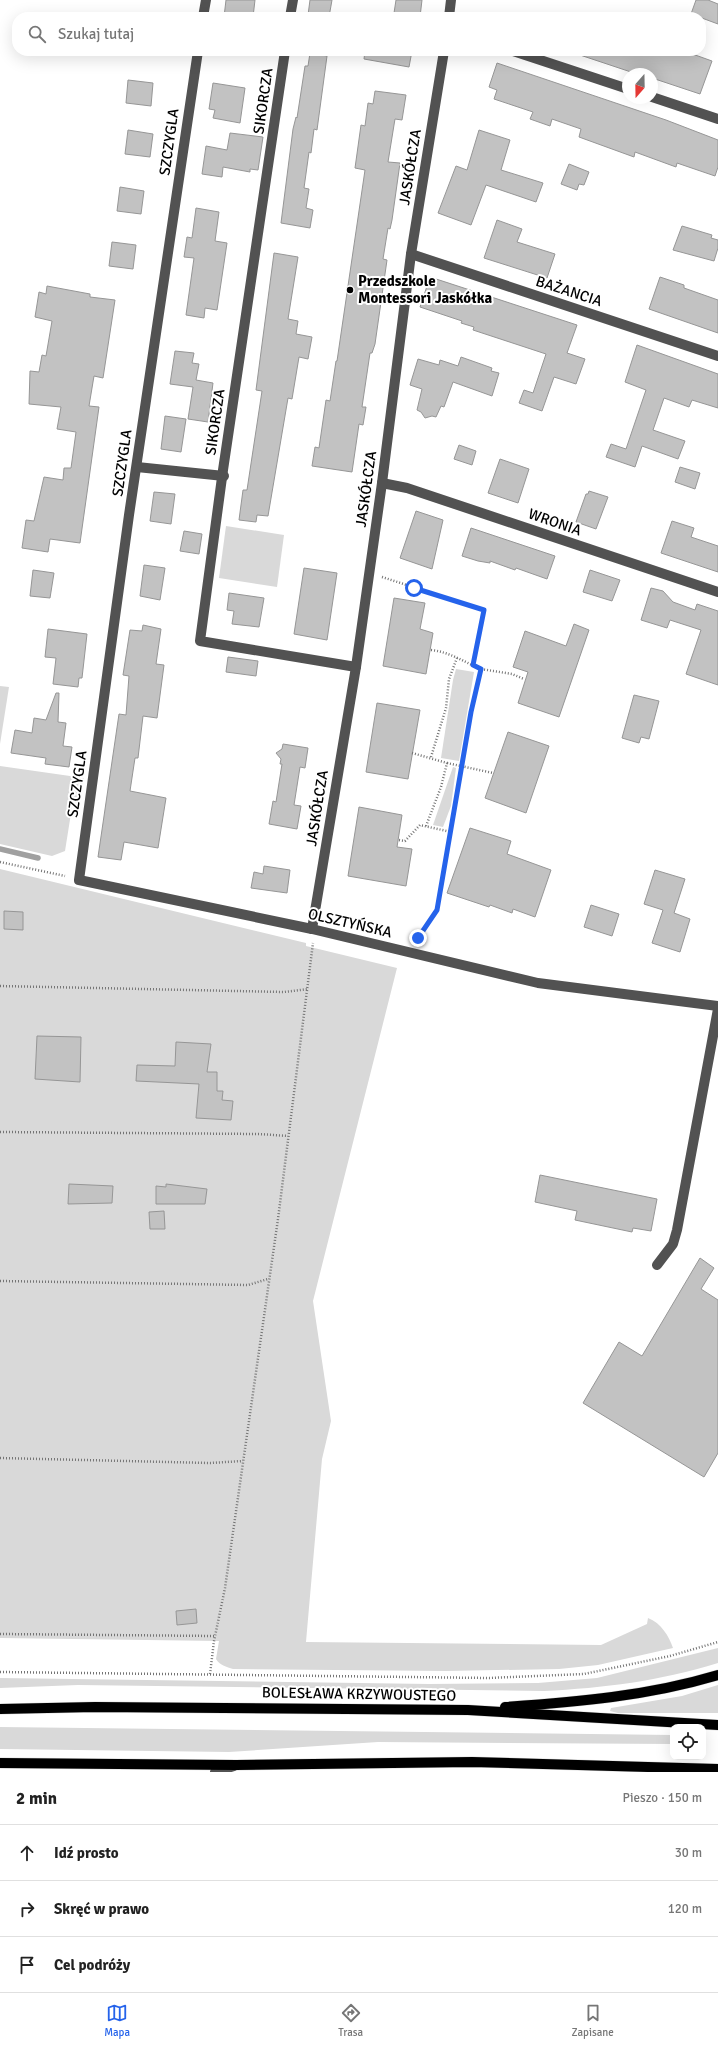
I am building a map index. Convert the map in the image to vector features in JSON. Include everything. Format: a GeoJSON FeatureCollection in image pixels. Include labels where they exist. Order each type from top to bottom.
{"type":"FeatureCollection","features":[{"type":"Feature","properties":{"kind":"main road"},"geometry":{"type":"LineString","coordinates":[[468,1710],[616,1697],[673,1687],[718,1674]]}},
{"type":"Feature","properties":{"kind":"main road","name":"BOLESŁAWA KRZYWOUSTEGO"},"geometry":{"type":"LineString","coordinates":[[0,1709],[110,1707],[468,1710],[718,1725]]}},
{"type":"Feature","properties":{"kind":"main road"},"geometry":{"type":"LineString","coordinates":[[0,1762],[236,1765],[464,1762],[718,1769]]}},
{"type":"Feature","properties":{"kind":"street"},"geometry":{"type":"LineString","coordinates":[[204,12],[206,0]]}},
{"type":"Feature","properties":{"kind":"street"},"geometry":{"type":"LineString","coordinates":[[291,12],[293,0]]}},
{"type":"Feature","properties":{"kind":"street"},"geometry":{"type":"LineString","coordinates":[[450,12],[451,0]]}},
{"type":"Feature","properties":{"kind":"street","name":"SZCZYGLA"},"geometry":{"type":"LineString","coordinates":[[80,880],[137,467],[197,56]]}},
{"type":"Feature","properties":{"kind":"street","name":"SIKORCZA"},"geometry":{"type":"LineString","coordinates":[[284,56],[223,470],[224,476],[200,641],[356,667]]}},
{"type":"Feature","properties":{"kind":"street","name":"JASKÓŁCZA"},"geometry":{"type":"LineString","coordinates":[[312,929],[356,667],[412,254],[443,56]]}},
{"type":"Feature","properties":{"kind":"street"},"geometry":{"type":"LineString","coordinates":[[528,56],[622,87]]}},
{"type":"Feature","properties":{"kind":"street"},"geometry":{"type":"LineString","coordinates":[[658,99],[718,119]]}},
{"type":"Feature","properties":{"kind":"street","name":"BAŻANCIA"},"geometry":{"type":"LineString","coordinates":[[412,254],[718,356]]}},
{"type":"Feature","properties":{"kind":"street"},"geometry":{"type":"LineString","coordinates":[[137,467],[224,476]]}},
{"type":"Feature","properties":{"kind":"street","name":"WRONIA"},"geometry":{"type":"LineString","coordinates":[[382,483],[408,488],[718,592]]}},
{"type":"Feature","properties":{"kind":"street","name":"OLSZTYŃSKA"},"geometry":{"type":"LineString","coordinates":[[80,880],[312,929],[538,983],[718,1008]]}},
{"type":"Feature","properties":{"kind":"street"},"geometry":{"type":"LineString","coordinates":[[658,1266],[673,1244],[677,1230],[718,1008]]}},
{"type":"Feature","properties":{"kind":"street"},"geometry":{"type":"LineString","coordinates":[[0,1767],[17,1763]]}},
{"type":"Feature","properties":{"kind":"street"},"geometry":{"type":"LineString","coordinates":[[216,1772],[236,1765]]}},
{"type":"Feature","properties":{"kind":"path"},"geometry":{"type":"LineString","coordinates":[[381,577],[484,610],[473,665]]}},
{"type":"Feature","properties":{"kind":"path"},"geometry":{"type":"LineString","coordinates":[[431,650],[442,651],[481,669],[512,674],[524,679]]}},
{"type":"Feature","properties":{"kind":"path"},"geometry":{"type":"LineString","coordinates":[[431,757],[446,708],[449,679],[457,658]]}},
{"type":"Feature","properties":{"kind":"path"},"geometry":{"type":"LineString","coordinates":[[418,938],[437,910],[471,712],[481,669]]}},
{"type":"Feature","properties":{"kind":"path"},"geometry":{"type":"LineString","coordinates":[[412,753],[431,757],[447,763],[462,765],[493,773]]}},
{"type":"Feature","properties":{"kind":"path"},"geometry":{"type":"LineString","coordinates":[[426,826],[441,787],[447,763]]}},
{"type":"Feature","properties":{"kind":"path"},"geometry":{"type":"LineString","coordinates":[[399,840],[405,841],[420,825],[451,832]]}},
{"type":"Feature","properties":{"kind":"path"},"geometry":{"type":"LineString","coordinates":[[0,862],[80,880]]}},
{"type":"Feature","properties":{"kind":"path"},"geometry":{"type":"LineString","coordinates":[[210,1674],[214,1641],[225,1588],[314,948]]}},
{"type":"Feature","properties":{"kind":"path"},"geometry":{"type":"LineString","coordinates":[[0,986],[284,992],[308,989]]}},
{"type":"Feature","properties":{"kind":"path"},"geometry":{"type":"LineString","coordinates":[[0,1132],[259,1134],[288,1136]]}},
{"type":"Feature","properties":{"kind":"path"},"geometry":{"type":"LineString","coordinates":[[0,1281],[248,1285],[268,1279]]}},
{"type":"Feature","properties":{"kind":"path"},"geometry":{"type":"LineString","coordinates":[[0,1458],[210,1463],[243,1461]]}},
{"type":"Feature","properties":{"kind":"path"},"geometry":{"type":"LineString","coordinates":[[0,1634],[215,1636]]}},
{"type":"Feature","properties":{"kind":"path"},"geometry":{"type":"LineString","coordinates":[[0,1672],[489,1678],[584,1674],[670,1656],[718,1642]]}},
{"type":"Feature","properties":{"kind":"shaded area"},"geometry":{"type":"Polygon","coordinates":[[[226,526],[284,535],[277,587],[219,578],[226,526]]]}},
{"type":"Feature","properties":{"kind":"shaded area"},"geometry":{"type":"Polygon","coordinates":[[[456,669],[474,672],[459,761],[441,758],[456,669]]]}},
{"type":"Feature","properties":{"kind":"shaded area"},"geometry":{"type":"Polygon","coordinates":[[[0,686],[9,687],[0,744],[0,686]]]}},
{"type":"Feature","properties":{"kind":"shaded area"},"geometry":{"type":"Polygon","coordinates":[[[0,766],[84,778],[80,805],[72,807],[65,851],[52,856],[0,844],[0,766]]]}},
{"type":"Feature","properties":{"kind":"shaded area"},"geometry":{"type":"Polygon","coordinates":[[[453,767],[456,768],[451,806],[443,827],[433,825],[453,767]]]}},
{"type":"Feature","properties":{"kind":"shaded area"},"geometry":{"type":"Polygon","coordinates":[[[0,869],[306,943],[306,946],[397,968],[313,1301],[331,1421],[322,1459],[306,1642],[601,1645],[647,1624],[648,1618],[657,1623],[664,1630],[673,1648],[598,1665],[559,1669],[446,1671],[233,1669],[226,1667],[216,1659],[219,1641],[0,1638],[0,869]]]}},
{"type":"Feature","properties":{"kind":"shaded area"},"geometry":{"type":"Polygon","coordinates":[[[718,1648],[718,1663],[675,1675],[610,1686],[544,1691],[78,1685],[0,1688],[0,1678],[429,1684],[538,1683],[597,1678],[718,1648]]]}},
{"type":"Feature","properties":{"kind":"shaded area"},"geometry":{"type":"Polygon","coordinates":[[[718,1685],[718,1713],[618,1713],[610,1711],[611,1708],[682,1696],[718,1685]]]}},
{"type":"Feature","properties":{"kind":"shaded area"},"geometry":{"type":"Polygon","coordinates":[[[0,1727],[670,1735],[670,1744],[378,1742],[229,1752],[0,1749],[0,1727]]]}},
{"type":"Feature","properties":{"kind":"building"},"geometry":{"type":"Polygon","coordinates":[[[226,0],[255,0],[254,12],[225,12],[226,0]]]}},
{"type":"Feature","properties":{"kind":"building"},"geometry":{"type":"Polygon","coordinates":[[[310,0],[332,0],[330,12],[308,12],[310,0]]]}},
{"type":"Feature","properties":{"kind":"building"},"geometry":{"type":"Polygon","coordinates":[[[396,0],[422,0],[421,12],[394,12],[396,0]]]}},
{"type":"Feature","properties":{"kind":"building"},"geometry":{"type":"Polygon","coordinates":[[[696,0],[708,0],[718,4],[718,24],[706,20],[706,12],[692,12],[696,0]]]}},
{"type":"Feature","properties":{"kind":"building"},"geometry":{"type":"Polygon","coordinates":[[[310,56],[327,56],[317,130],[314,129],[304,188],[309,189],[306,208],[313,210],[310,228],[281,223],[293,129],[296,117],[297,118],[305,66],[308,66],[310,56]]]}},
{"type":"Feature","properties":{"kind":"building"},"geometry":{"type":"Polygon","coordinates":[[[364,56],[411,56],[409,67],[364,59],[364,56]]]}},
{"type":"Feature","properties":{"kind":"building"},"geometry":{"type":"Polygon","coordinates":[[[583,56],[698,56],[712,61],[700,94],[658,80],[658,68],[622,69],[583,56]]]}},
{"type":"Feature","properties":{"kind":"building"},"geometry":{"type":"Polygon","coordinates":[[[497,63],[666,120],[718,140],[718,167],[715,176],[677,163],[676,167],[635,152],[634,157],[579,137],[581,129],[552,119],[550,126],[530,119],[533,112],[494,99],[497,90],[489,87],[497,63]]]}},
{"type":"Feature","properties":{"kind":"building"},"geometry":{"type":"Polygon","coordinates":[[[128,80],[153,83],[151,106],[126,103],[128,80]]]}},
{"type":"Feature","properties":{"kind":"building"},"geometry":{"type":"Polygon","coordinates":[[[213,83],[245,88],[240,123],[213,118],[215,110],[209,109],[213,83]]]}},
{"type":"Feature","properties":{"kind":"building"},"geometry":{"type":"Polygon","coordinates":[[[375,91],[406,95],[402,120],[395,119],[388,162],[400,163],[392,220],[390,229],[388,228],[383,259],[387,260],[375,344],[372,353],[370,353],[362,407],[366,407],[363,425],[359,424],[352,472],[312,466],[315,447],[319,448],[326,400],[330,401],[365,170],[355,168],[361,125],[365,126],[368,103],[373,104],[375,91]]]}},
{"type":"Feature","properties":{"kind":"building"},"geometry":{"type":"Polygon","coordinates":[[[128,130],[153,134],[150,157],[125,154],[128,130]]]}},
{"type":"Feature","properties":{"kind":"building"},"geometry":{"type":"Polygon","coordinates":[[[479,130],[510,140],[501,170],[543,183],[536,202],[486,185],[471,225],[438,213],[456,166],[467,170],[479,130]]]}},
{"type":"Feature","properties":{"kind":"building"},"geometry":{"type":"Polygon","coordinates":[[[230,133],[263,137],[258,170],[250,169],[250,172],[223,167],[222,177],[202,174],[206,146],[227,150],[230,133]]]}},
{"type":"Feature","properties":{"kind":"building"},"geometry":{"type":"Polygon","coordinates":[[[569,164],[589,172],[584,185],[579,184],[577,190],[561,184],[569,164]]]}},
{"type":"Feature","properties":{"kind":"building"},"geometry":{"type":"Polygon","coordinates":[[[120,187],[144,191],[141,214],[117,211],[120,187]]]}},
{"type":"Feature","properties":{"kind":"building"},"geometry":{"type":"Polygon","coordinates":[[[196,208],[219,212],[215,241],[227,243],[217,310],[205,308],[204,318],[186,315],[194,258],[184,257],[187,237],[192,238],[196,208]]]}},
{"type":"Feature","properties":{"kind":"building"},"geometry":{"type":"Polygon","coordinates":[[[497,220],[522,229],[517,242],[555,254],[547,278],[484,258],[497,220]]]}},
{"type":"Feature","properties":{"kind":"building"},"geometry":{"type":"Polygon","coordinates":[[[682,226],[712,235],[711,238],[718,240],[718,248],[714,261],[673,250],[682,226]]]}},
{"type":"Feature","properties":{"kind":"building"},"geometry":{"type":"Polygon","coordinates":[[[112,242],[136,245],[133,269],[109,266],[112,242]]]}},
{"type":"Feature","properties":{"kind":"building"},"geometry":{"type":"Polygon","coordinates":[[[274,253],[298,257],[288,319],[298,321],[296,334],[312,337],[308,359],[299,357],[292,399],[288,398],[268,516],[257,515],[256,522],[239,520],[243,490],[247,490],[262,391],[256,390],[274,253]]]}},
{"type":"Feature","properties":{"kind":"building"},"geometry":{"type":"Polygon","coordinates":[[[430,277],[577,325],[567,353],[585,359],[576,384],[554,377],[542,411],[519,403],[524,390],[533,393],[546,354],[473,330],[474,327],[461,323],[462,321],[420,307],[430,277]]]}},
{"type":"Feature","properties":{"kind":"building"},"geometry":{"type":"Polygon","coordinates":[[[660,277],[684,285],[684,288],[718,300],[718,333],[649,309],[660,277]]]}},
{"type":"Feature","properties":{"kind":"building"},"geometry":{"type":"Polygon","coordinates":[[[47,286],[90,294],[90,297],[115,300],[103,378],[94,376],[89,406],[99,407],[80,543],[50,539],[48,552],[22,548],[26,520],[34,521],[44,477],[63,480],[64,468],[71,468],[76,432],[57,429],[61,407],[29,404],[30,371],[39,372],[42,355],[46,356],[52,321],[35,317],[39,292],[46,294],[47,286]]]}},
{"type":"Feature","properties":{"kind":"building"},"geometry":{"type":"Polygon","coordinates":[[[637,345],[718,374],[718,408],[692,400],[689,407],[664,398],[653,430],[685,441],[678,459],[642,446],[635,467],[606,457],[611,444],[626,449],[646,390],[625,382],[637,345]]]}},
{"type":"Feature","properties":{"kind":"building"},"geometry":{"type":"Polygon","coordinates":[[[175,351],[194,353],[192,363],[199,364],[196,380],[213,383],[208,422],[188,419],[193,387],[170,384],[175,351]]]}},
{"type":"Feature","properties":{"kind":"building"},"geometry":{"type":"Polygon","coordinates":[[[461,357],[492,368],[491,371],[499,373],[492,396],[453,382],[444,407],[441,406],[436,417],[432,416],[425,418],[421,412],[417,410],[422,389],[410,385],[418,359],[439,365],[440,360],[458,366],[461,357]]]}},
{"type":"Feature","properties":{"kind":"building"},"geometry":{"type":"Polygon","coordinates":[[[165,416],[186,419],[181,452],[161,449],[165,416]]]}},
{"type":"Feature","properties":{"kind":"building"},"geometry":{"type":"Polygon","coordinates":[[[459,445],[476,451],[472,465],[454,459],[459,445]]]}},
{"type":"Feature","properties":{"kind":"building"},"geometry":{"type":"Polygon","coordinates":[[[500,459],[529,469],[518,503],[488,493],[500,459]]]}},
{"type":"Feature","properties":{"kind":"building"},"geometry":{"type":"Polygon","coordinates":[[[680,467],[700,473],[695,489],[675,482],[680,467]]]}},
{"type":"Feature","properties":{"kind":"building"},"geometry":{"type":"Polygon","coordinates":[[[589,491],[608,497],[596,529],[576,522],[586,494],[588,494],[589,491]]]}},
{"type":"Feature","properties":{"kind":"building"},"geometry":{"type":"Polygon","coordinates":[[[154,492],[175,494],[171,524],[150,521],[154,492]]]}},
{"type":"Feature","properties":{"kind":"building"},"geometry":{"type":"Polygon","coordinates":[[[416,511],[443,520],[432,569],[400,558],[416,511]]]}},
{"type":"Feature","properties":{"kind":"building"},"geometry":{"type":"Polygon","coordinates":[[[672,521],[694,528],[691,537],[718,546],[718,572],[661,553],[672,521]]]}},
{"type":"Feature","properties":{"kind":"building"},"geometry":{"type":"Polygon","coordinates":[[[471,528],[555,556],[547,579],[516,568],[515,570],[490,561],[490,563],[478,561],[462,556],[471,528]]]}},
{"type":"Feature","properties":{"kind":"building"},"geometry":{"type":"Polygon","coordinates":[[[184,531],[202,534],[199,554],[180,551],[184,531]]]}},
{"type":"Feature","properties":{"kind":"building"},"geometry":{"type":"Polygon","coordinates":[[[144,565],[165,568],[160,600],[140,596],[144,565]]]}},
{"type":"Feature","properties":{"kind":"building"},"geometry":{"type":"Polygon","coordinates":[[[304,568],[337,573],[327,640],[294,634],[304,568]]]}},
{"type":"Feature","properties":{"kind":"building"},"geometry":{"type":"Polygon","coordinates":[[[33,570],[54,573],[50,598],[30,596],[33,570]]]}},
{"type":"Feature","properties":{"kind":"building"},"geometry":{"type":"Polygon","coordinates":[[[590,570],[620,580],[612,601],[583,592],[590,570]]]}},
{"type":"Feature","properties":{"kind":"building"},"geometry":{"type":"Polygon","coordinates":[[[651,588],[663,591],[673,602],[695,610],[697,604],[718,611],[718,685],[686,674],[701,630],[670,620],[667,628],[641,620],[651,588]]]}},
{"type":"Feature","properties":{"kind":"building"},"geometry":{"type":"Polygon","coordinates":[[[229,593],[264,598],[259,627],[232,624],[234,611],[227,610],[229,593]]]}},
{"type":"Feature","properties":{"kind":"building"},"geometry":{"type":"Polygon","coordinates":[[[394,598],[425,603],[420,629],[433,633],[426,674],[383,666],[394,598]]]}},
{"type":"Feature","properties":{"kind":"building"},"geometry":{"type":"Polygon","coordinates":[[[574,624],[589,630],[559,717],[518,703],[528,672],[513,667],[525,631],[566,646],[574,624]]]}},
{"type":"Feature","properties":{"kind":"building"},"geometry":{"type":"Polygon","coordinates":[[[143,625],[161,629],[156,664],[164,665],[157,718],[143,716],[138,758],[135,758],[130,791],[166,798],[158,848],[124,842],[121,860],[98,857],[119,714],[126,715],[129,676],[123,675],[130,630],[142,631],[143,625]]]}},
{"type":"Feature","properties":{"kind":"building"},"geometry":{"type":"Polygon","coordinates":[[[48,629],[87,634],[82,678],[79,678],[78,687],[53,684],[56,658],[45,657],[48,629]]]}},
{"type":"Feature","properties":{"kind":"building"},"geometry":{"type":"Polygon","coordinates":[[[228,657],[258,661],[256,676],[226,672],[228,657]]]}},
{"type":"Feature","properties":{"kind":"building"},"geometry":{"type":"Polygon","coordinates":[[[56,693],[59,693],[58,722],[66,723],[63,746],[72,747],[69,767],[45,764],[46,758],[11,753],[15,730],[32,733],[34,718],[46,720],[56,693]]]}},
{"type":"Feature","properties":{"kind":"building"},"geometry":{"type":"Polygon","coordinates":[[[634,695],[659,701],[649,739],[641,737],[639,743],[622,738],[634,695]]]}},
{"type":"Feature","properties":{"kind":"building"},"geometry":{"type":"Polygon","coordinates":[[[377,703],[420,710],[408,779],[366,772],[377,703]]]}},
{"type":"Feature","properties":{"kind":"building"},"geometry":{"type":"Polygon","coordinates":[[[508,732],[549,746],[526,813],[485,798],[508,732]]]}},
{"type":"Feature","properties":{"kind":"building"},"geometry":{"type":"Polygon","coordinates":[[[283,744],[308,748],[305,768],[300,767],[294,805],[301,806],[297,829],[269,824],[273,801],[276,802],[282,764],[280,764],[281,759],[276,753],[282,749],[283,744]]]}},
{"type":"Feature","properties":{"kind":"building"},"geometry":{"type":"Polygon","coordinates":[[[359,807],[402,815],[397,847],[412,849],[406,886],[348,876],[359,807]]]}},
{"type":"Feature","properties":{"kind":"building"},"geometry":{"type":"Polygon","coordinates":[[[470,828],[511,841],[507,854],[551,870],[535,917],[513,909],[512,913],[490,905],[489,907],[447,893],[470,828]]]}},
{"type":"Feature","properties":{"kind":"building"},"geometry":{"type":"Polygon","coordinates":[[[264,866],[290,870],[287,893],[251,888],[254,872],[263,874],[264,866]]]}},
{"type":"Feature","properties":{"kind":"building"},"geometry":{"type":"Polygon","coordinates":[[[655,870],[685,879],[674,913],[690,919],[680,952],[652,943],[663,910],[644,904],[655,870]]]}},
{"type":"Feature","properties":{"kind":"building"},"geometry":{"type":"Polygon","coordinates":[[[591,905],[619,914],[612,936],[584,927],[591,905]]]}},
{"type":"Feature","properties":{"kind":"building"},"geometry":{"type":"Polygon","coordinates":[[[4,911],[23,912],[23,930],[4,929],[4,911]]]}},
{"type":"Feature","properties":{"kind":"building"},"geometry":{"type":"Polygon","coordinates":[[[37,1036],[81,1037],[80,1082],[35,1079],[37,1036]]]}},
{"type":"Feature","properties":{"kind":"building"},"geometry":{"type":"Polygon","coordinates":[[[176,1042],[211,1044],[207,1072],[217,1072],[217,1091],[223,1091],[222,1100],[233,1101],[231,1120],[196,1118],[199,1084],[136,1081],[137,1065],[175,1066],[176,1042]]]}},
{"type":"Feature","properties":{"kind":"building"},"geometry":{"type":"Polygon","coordinates":[[[540,1175],[657,1199],[651,1231],[633,1228],[632,1232],[575,1220],[577,1211],[535,1202],[540,1175]]]}},
{"type":"Feature","properties":{"kind":"building"},"geometry":{"type":"Polygon","coordinates":[[[69,1184],[113,1186],[112,1203],[68,1204],[69,1184]]]}},
{"type":"Feature","properties":{"kind":"building"},"geometry":{"type":"Polygon","coordinates":[[[166,1184],[207,1189],[205,1204],[156,1204],[156,1186],[166,1187],[166,1184]]]}},
{"type":"Feature","properties":{"kind":"building"},"geometry":{"type":"Polygon","coordinates":[[[164,1211],[165,1229],[150,1229],[149,1212],[164,1211]]]}},
{"type":"Feature","properties":{"kind":"building"},"geometry":{"type":"Polygon","coordinates":[[[700,1258],[714,1268],[701,1289],[718,1300],[718,1453],[704,1477],[583,1403],[619,1342],[642,1356],[700,1258]]]}},
{"type":"Feature","properties":{"kind":"building"},"geometry":{"type":"Polygon","coordinates":[[[196,1609],[197,1623],[177,1625],[176,1611],[196,1609]]]}},
{"type":"Feature","properties":{"kind":"waterway"},"geometry":{"type":"LineString","coordinates":[[0,849],[38,858]]}},
{"type":"Feature","properties":{"kind":"place","name":"Przedszkole Montessori Jaskółka"},"geometry":{"type":"Point","coordinates":[350,290]}},
{"type":"Feature","properties":{"kind":"route"},"geometry":{"type":"LineString","coordinates":[[414,588],[484,610],[478,631],[473,665],[481,669],[471,712],[437,910],[418,938]]}}]}
